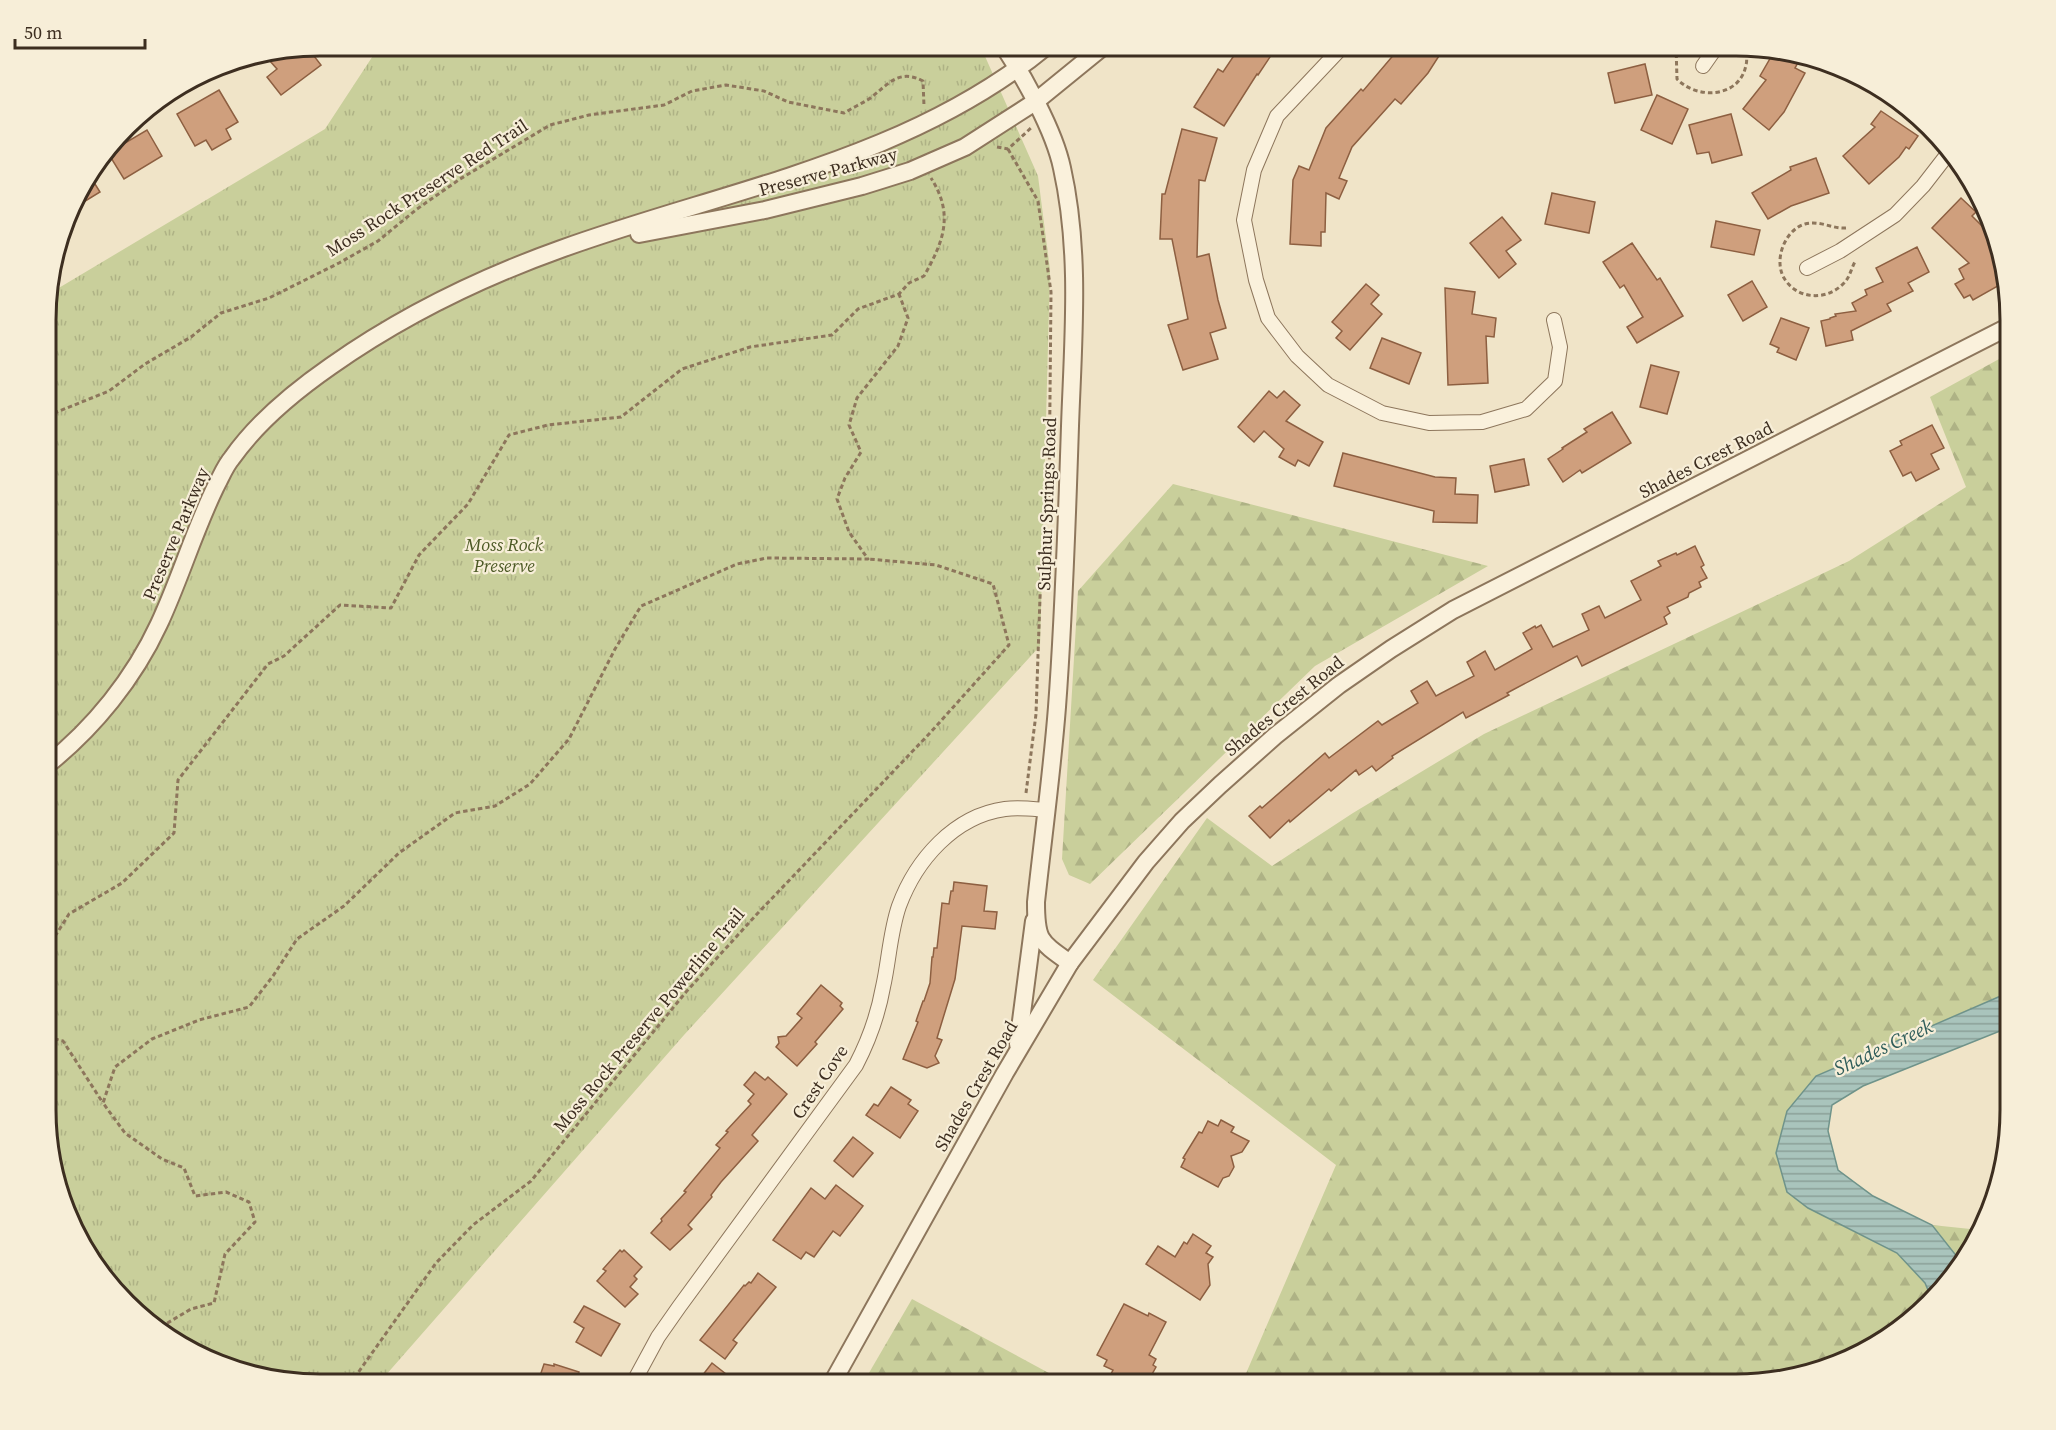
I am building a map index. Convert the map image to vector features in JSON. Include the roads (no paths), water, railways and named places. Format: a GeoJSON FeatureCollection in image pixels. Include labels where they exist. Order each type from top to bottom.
{"type":"FeatureCollection","features":[{"type":"Feature","properties":{"kind":"street","name":"Sulphur Springs Road"},"geometry":{"type":"LineString","coordinates":[[1010,56],[1039,110],[1062,165],[1070,209],[1075,284],[1062,613],[1056,708],[1036,902],[1036,930],[1047,947],[1070,963]]}},
{"type":"Feature","properties":{"kind":"street","name":"Preserve Parkway"},"geometry":{"type":"LineString","coordinates":[[56,767],[102,714],[140,660],[159,624],[204,510],[231,459],[270,414],[330,367],[397,322],[472,284],[562,248],[809,172],[922,126],[1019,69],[1035,56]]}},
{"type":"Feature","properties":{"kind":"street","name":"Preserve Parkway"},"geometry":{"type":"LineString","coordinates":[[562,248],[765,210],[928,172],[965,147],[1039,110],[1104,56]]}},
{"type":"Feature","properties":{"kind":"street"},"geometry":{"type":"LineString","coordinates":[[1334,56],[1277,116],[1254,170],[1244,220],[1256,280],[1268,318],[1297,356],[1328,385],[1382,413],[1429,423],[1482,422],[1526,409],[1555,381],[1560,347],[1554,320]]}},
{"type":"Feature","properties":{"kind":"street"},"geometry":{"type":"LineString","coordinates":[[1703,66],[1710,56]]}},
{"type":"Feature","properties":{"kind":"street"},"geometry":{"type":"LineString","coordinates":[[1807,268],[1840,251],[1895,215],[1923,186],[1945,158]]}},
{"type":"Feature","properties":{"kind":"street","name":"Shades Crest Road"},"geometry":{"type":"LineString","coordinates":[[837,1374],[1070,963],[1146,862],[1182,821],[1220,785],[1339,685],[1453,610],[2001,331]]}},
{"type":"Feature","properties":{"kind":"street","name":"Crest Cove"},"geometry":{"type":"LineString","coordinates":[[637,1374],[653,1344],[674,1314],[856,1065],[868,1043],[876,1017],[899,908],[918,868],[938,844],[973,818],[990,812],[1024,808],[1046,810]]}},
{"type":"Feature","properties":{"kind":"street"},"geometry":{"type":"LineString","coordinates":[[1017,1053],[1036,902]]}},
{"type":"Feature","properties":{"kind":"water","name":"Shades Creek"},"geometry":{"type":"Polygon","coordinates":[[[2001,996],[2001,1031],[1863,1086],[1832,1105],[1828,1131],[1838,1170],[1873,1196],[1932,1225],[1957,1256],[1929,1291],[1925,1283],[1897,1253],[1808,1208],[1787,1192],[1776,1153],[1787,1111],[1816,1076],[2001,996]]]}},
{"type":"Feature","properties":{"kind":"park label","name":"Moss Rock Preserve"},"geometry":{"type":"Point","coordinates":[504,555]}}]}
